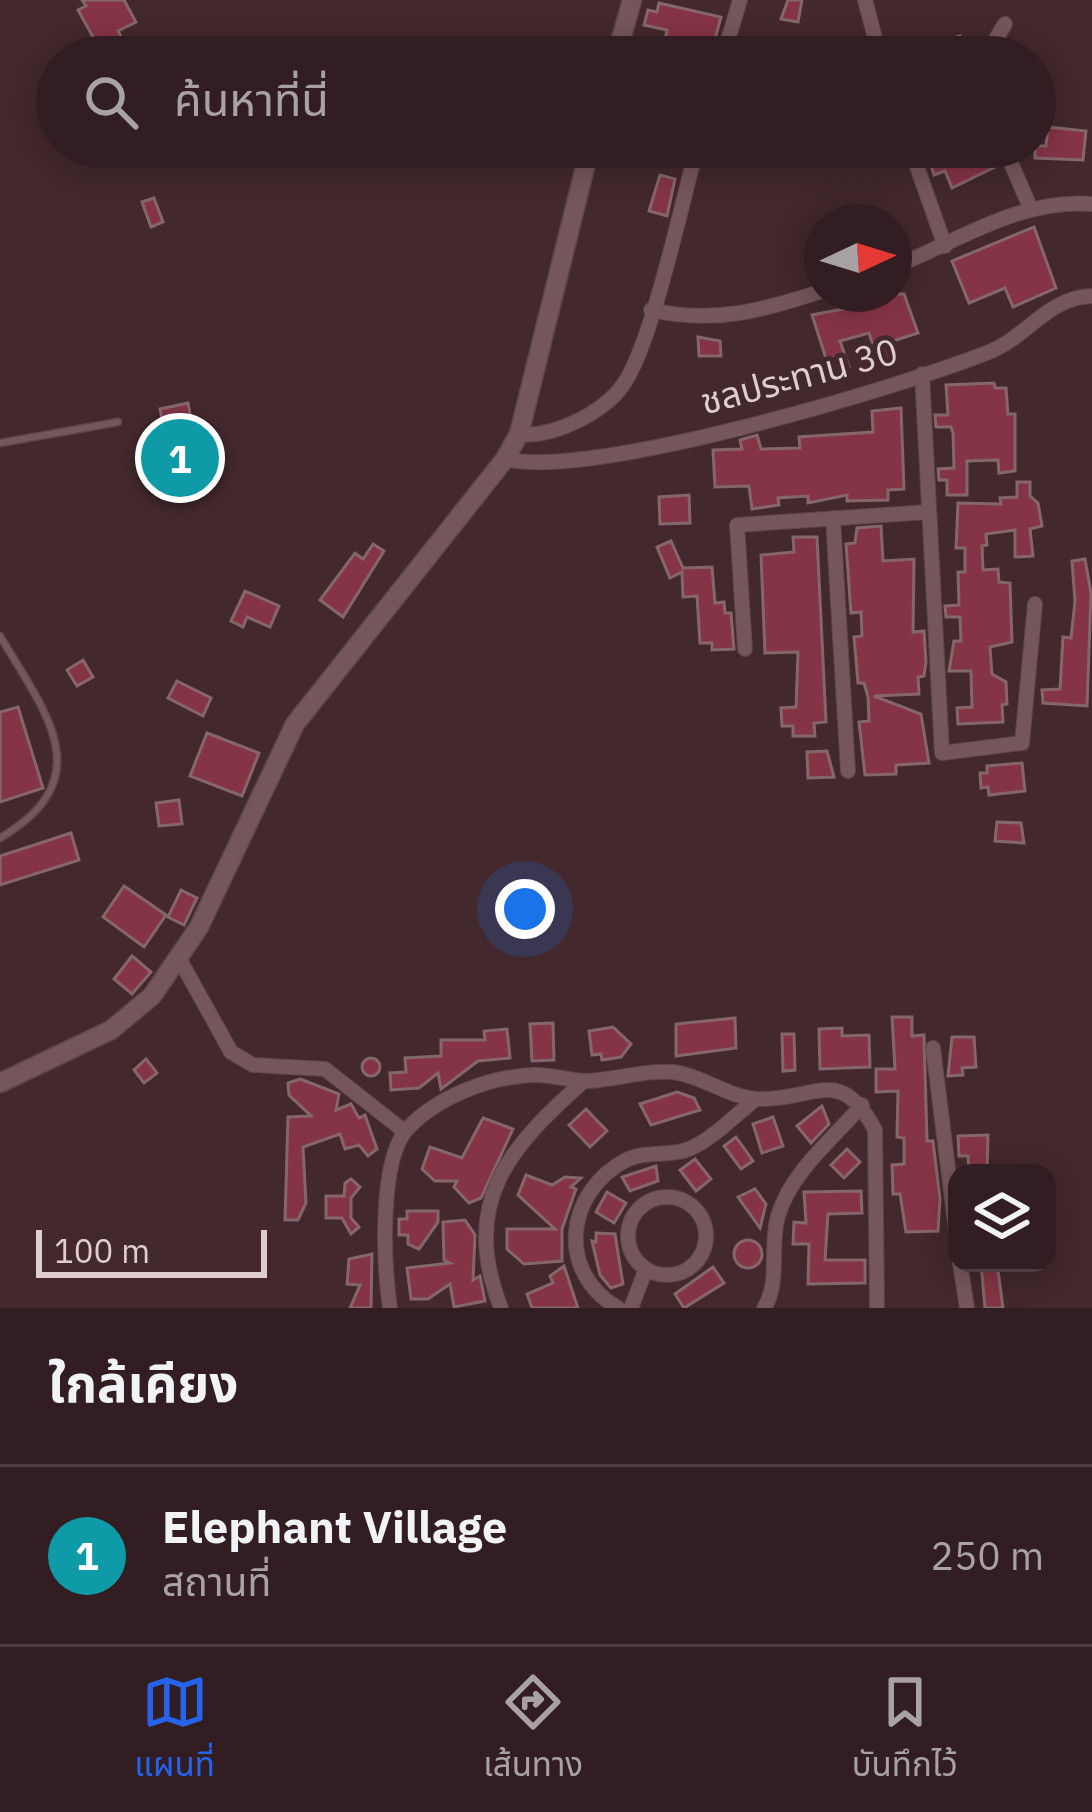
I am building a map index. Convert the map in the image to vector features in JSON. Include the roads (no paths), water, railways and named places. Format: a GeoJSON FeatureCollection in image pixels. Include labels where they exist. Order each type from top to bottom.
{"type":"FeatureCollection","features":[{"type":"Feature","properties":{"kind":"street"},"geometry":{"type":"LineString","coordinates":[[622,36],[632,0]]}},
{"type":"Feature","properties":{"kind":"street"},"geometry":{"type":"LineString","coordinates":[[729,36],[740,0]]}},
{"type":"Feature","properties":{"kind":"street"},"geometry":{"type":"LineString","coordinates":[[865,0],[874,36]]}},
{"type":"Feature","properties":{"kind":"street"},"geometry":{"type":"LineString","coordinates":[[998,36],[1005,24]]}},
{"type":"Feature","properties":{"kind":"street"},"geometry":{"type":"LineString","coordinates":[[0,1083],[111,1030],[152,996],[180,960],[295,724],[505,459],[518,434],[585,168]]}},
{"type":"Feature","properties":{"kind":"street"},"geometry":{"type":"LineString","coordinates":[[518,434],[555,429],[608,401],[630,372],[691,168]]}},
{"type":"Feature","properties":{"kind":"street"},"geometry":{"type":"LineString","coordinates":[[917,168],[945,246]]}},
{"type":"Feature","properties":{"kind":"street"},"geometry":{"type":"LineString","coordinates":[[1013,168],[1030,207]]}},
{"type":"Feature","properties":{"kind":"street"},"geometry":{"type":"LineString","coordinates":[[912,260],[1030,207],[1092,204]]}},
{"type":"Feature","properties":{"kind":"street","name":"ชลประทาน 30"},"geometry":{"type":"LineString","coordinates":[[505,459],[531,466],[614,455],[922,374],[995,350],[1061,301],[1092,296]]}},
{"type":"Feature","properties":{"kind":"street"},"geometry":{"type":"LineString","coordinates":[[651,310],[709,319],[746,315],[804,297]]}},
{"type":"Feature","properties":{"kind":"street"},"geometry":{"type":"LineString","coordinates":[[922,374],[942,753],[1022,743],[1035,604]]}},
{"type":"Feature","properties":{"kind":"street"},"geometry":{"type":"LineString","coordinates":[[745,650],[737,525],[928,512]]}},
{"type":"Feature","properties":{"kind":"street"},"geometry":{"type":"LineString","coordinates":[[833,518],[848,771]]}},
{"type":"Feature","properties":{"kind":"street"},"geometry":{"type":"LineString","coordinates":[[180,960],[231,1052],[253,1065],[325,1070],[404,1131]]}},
{"type":"Feature","properties":{"kind":"street"},"geometry":{"type":"LineString","coordinates":[[933,1048],[948,1168]]}},
{"type":"Feature","properties":{"kind":"street"},"geometry":{"type":"LineString","coordinates":[[390,1308],[384,1207],[404,1131],[448,1098],[497,1079],[537,1075],[584,1081],[676,1072],[756,1099],[827,1088],[850,1094],[862,1105],[875,1130],[877,1308]]}},
{"type":"Feature","properties":{"kind":"street"},"geometry":{"type":"LineString","coordinates":[[501,1308],[487,1270],[487,1216],[509,1154],[584,1081]]}},
{"type":"Feature","properties":{"kind":"street"},"geometry":{"type":"LineString","coordinates":[[618,1308],[593,1293],[576,1262],[574,1232],[589,1196],[612,1169],[630,1158],[689,1149],[756,1099]]}},
{"type":"Feature","properties":{"kind":"street"},"geometry":{"type":"LineString","coordinates":[[764,1308],[772,1294],[776,1223],[789,1184],[862,1105]]}},
{"type":"Feature","properties":{"kind":"street"},"geometry":{"type":"LineString","coordinates":[[651,1199],[687,1202],[704,1222],[699,1258],[677,1274],[646,1269],[628,1246],[632,1216],[651,1199]]}},
{"type":"Feature","properties":{"kind":"street"},"geometry":{"type":"LineString","coordinates":[[631,1308],[646,1269]]}},
{"type":"Feature","properties":{"kind":"street"},"geometry":{"type":"LineString","coordinates":[[961,1272],[967,1308]]}},
{"type":"Feature","properties":{"kind":"lane"},"geometry":{"type":"LineString","coordinates":[[0,443],[118,422]]}},
{"type":"Feature","properties":{"kind":"lane"},"geometry":{"type":"LineString","coordinates":[[0,638],[53,727],[62,762],[46,797],[26,823],[0,838]]}},
{"type":"Feature","properties":{"kind":"place","name":"Elephant Village"},"geometry":{"type":"Point","coordinates":[180,458]}}]}
